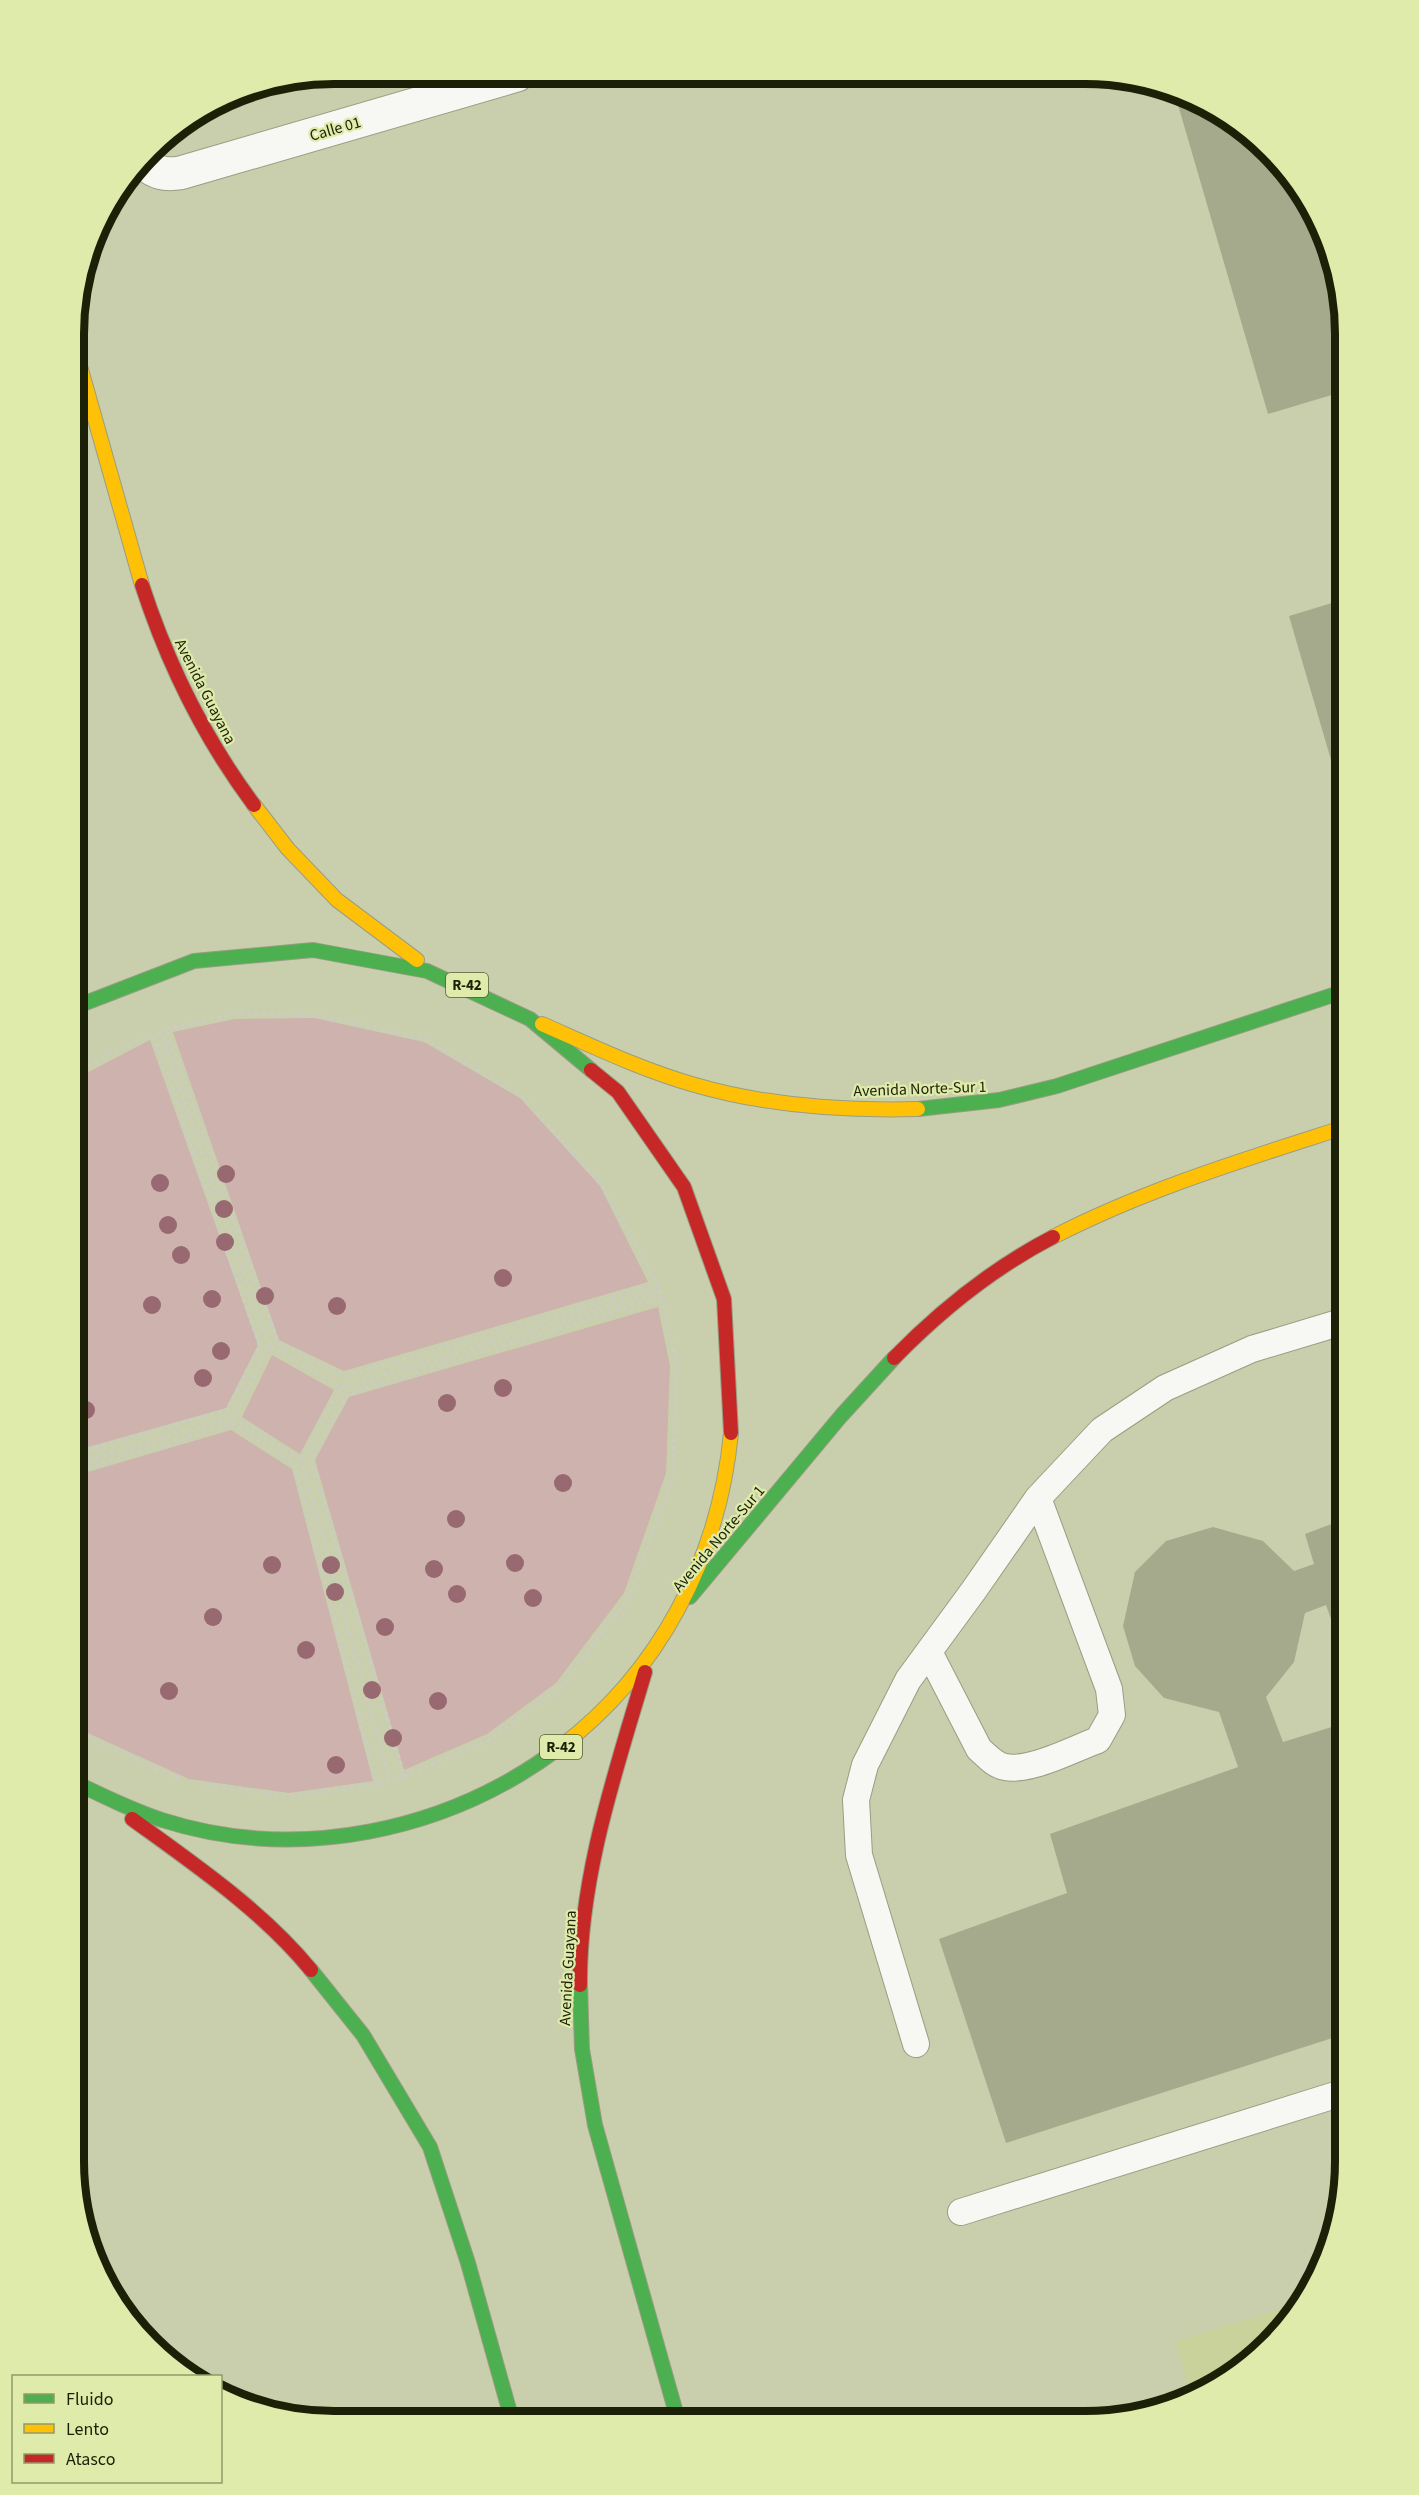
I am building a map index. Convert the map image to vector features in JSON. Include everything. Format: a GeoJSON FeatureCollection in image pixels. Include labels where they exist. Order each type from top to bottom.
{"type":"FeatureCollection","features":[{"type":"Feature","properties":{"kind":"main road","name":"Avenida Guayana"},"geometry":{"type":"LineString","coordinates":[[84,380],[147,601],[172,666],[200,722],[234,779],[285,843],[330,892],[430,970]]}},
{"type":"Feature","properties":{"kind":"main road","name":"R-42"},"geometry":{"type":"LineString","coordinates":[[84,1002],[105,990],[157,970],[210,956],[266,949],[321,950],[376,956],[430,970],[482,991],[531,1019],[575,1051],[616,1089],[651,1133],[681,1180],[704,1231],[721,1284],[731,1340],[735,1395],[731,1451],[720,1506],[703,1560],[679,1610],[649,1657],[614,1700],[573,1739],[528,1771],[479,1798],[427,1819],[374,1832],[318,1839],[262,1839],[207,1832],[154,1818],[84,1787]]}},
{"type":"Feature","properties":{"kind":"main road","name":"Avenida Norte-Sur 1"},"geometry":{"type":"LineString","coordinates":[[531,1019],[632,1064],[698,1087],[776,1101],[861,1109],[946,1107],[997,1101],[1054,1088],[1335,994]]}},
{"type":"Feature","properties":{"kind":"main road","name":"Avenida Norte-Sur 1"},"geometry":{"type":"LineString","coordinates":[[679,1610],[841,1415],[894,1356],[946,1310],[997,1271],[1061,1233],[1116,1208],[1204,1173],[1335,1131]]}},
{"type":"Feature","properties":{"kind":"main road","name":"Avenida Guayana"},"geometry":{"type":"LineString","coordinates":[[649,1657],[616,1770],[590,1873],[581,1958],[579,2024],[590,2107],[675,2411]]}},
{"type":"Feature","properties":{"kind":"main road","name":"R-42"},"geometry":{"type":"LineString","coordinates":[[102,1797],[205,1872],[292,1947],[363,2035],[430,2147],[468,2263],[509,2411]]}},
{"type":"Feature","properties":{"kind":"street","name":"Calle 01"},"geometry":{"type":"LineString","coordinates":[[148,167],[166,175],[180,173],[486,84]]}},
{"type":"Feature","properties":{"kind":"lane"},"geometry":{"type":"LineString","coordinates":[[916,2044],[859,1855],[856,1800],[865,1765],[908,1680],[1038,1498],[1102,1430],[1165,1388],[1252,1349],[1335,1323]]}},
{"type":"Feature","properties":{"kind":"lane"},"geometry":{"type":"LineString","coordinates":[[929,1652],[979,1749],[991,1761],[1003,1767],[1022,1768],[1098,1740],[1112,1715],[1109,1689],[1038,1498]]}},
{"type":"Feature","properties":{"kind":"lane"},"geometry":{"type":"LineString","coordinates":[[961,2212],[1335,2095]]}},
{"type":"Feature","properties":{"kind":"path"},"geometry":{"type":"LineString","coordinates":[[84,1067],[160,1031],[235,1014],[316,1015],[424,1039],[521,1095],[602,1185],[658,1285],[677,1364],[674,1475],[629,1598],[559,1688],[489,1740],[377,1785],[288,1796],[199,1785]]}},
{"type":"Feature","properties":{"kind":"path"},"geometry":{"type":"LineString","coordinates":[[166,1029],[278,1343],[344,1376],[658,1285]]}},
{"type":"Feature","properties":{"kind":"path"},"geometry":{"type":"LineString","coordinates":[[160,1031],[269,1346],[341,1388]]}},
{"type":"Feature","properties":{"kind":"path"},"geometry":{"type":"LineString","coordinates":[[84,1451],[227,1410],[260,1346],[153,1034]]}},
{"type":"Feature","properties":{"kind":"path"},"geometry":{"type":"LineString","coordinates":[[301,1460],[341,1388],[660,1291]]}},
{"type":"Feature","properties":{"kind":"path"},"geometry":{"type":"LineString","coordinates":[[404,1776],[311,1460],[347,1394],[662,1297]]}},
{"type":"Feature","properties":{"kind":"path"},"geometry":{"type":"LineString","coordinates":[[84,1461],[233,1418],[269,1346]]}},
{"type":"Feature","properties":{"kind":"path"},"geometry":{"type":"LineString","coordinates":[[233,1418],[301,1460],[390,1780]]}},
{"type":"Feature","properties":{"kind":"path"},"geometry":{"type":"LineString","coordinates":[[84,1469],[232,1424],[295,1465],[377,1785]]}},
{"type":"Feature","properties":{"kind":"path"},"geometry":{"type":"LineString","coordinates":[[84,1735],[187,1784]]}},
{"type":"Feature","properties":{"kind":"shaded area"},"geometry":{"type":"Polygon","coordinates":[[[314,1018],[424,1042],[520,1098],[600,1186],[648,1282],[344,1371],[279,1340],[173,1032],[235,1019],[314,1018]]]}},
{"type":"Feature","properties":{"kind":"shaded area"},"geometry":{"type":"Polygon","coordinates":[[[150,1040],[258,1345],[226,1408],[84,1448],[84,1074],[150,1040]]]}},
{"type":"Feature","properties":{"kind":"shaded area"},"geometry":{"type":"Polygon","coordinates":[[[658,1307],[670,1366],[666,1473],[624,1593],[556,1683],[487,1734],[404,1770],[315,1460],[349,1397],[658,1307]]]}},
{"type":"Feature","properties":{"kind":"shaded area"},"geometry":{"type":"Polygon","coordinates":[[[272,1355],[334,1390],[300,1454],[242,1417],[272,1355]]]}},
{"type":"Feature","properties":{"kind":"shaded area"},"geometry":{"type":"Polygon","coordinates":[[[231,1430],[292,1469],[373,1781],[289,1793],[189,1779],[84,1731],[84,1473],[231,1430]]]}},
{"type":"Feature","properties":{"kind":"shaded area"},"geometry":{"type":"Polygon","coordinates":[[[1288,2307],[1250,2349],[1224,2369],[1189,2388],[1176,2341],[1288,2307]]]}},
{"type":"Feature","properties":{"kind":"building"},"geometry":{"type":"Polygon","coordinates":[[[1177,102],[1224,126],[1262,157],[1293,195],[1322,254],[1333,302],[1335,394],[1268,414],[1177,102]]]}},
{"type":"Feature","properties":{"kind":"building"},"geometry":{"type":"Polygon","coordinates":[[[1335,602],[1335,774],[1289,616],[1335,602]]]}},
{"type":"Feature","properties":{"kind":"building"},"geometry":{"type":"Polygon","coordinates":[[[1335,1523],[1335,1630],[1326,1605],[1305,1613],[1294,1662],[1266,1697],[1283,1742],[1335,1726],[1335,2037],[1006,2143],[939,1939],[1067,1893],[1050,1834],[1238,1767],[1219,1712],[1164,1698],[1135,1666],[1123,1626],[1135,1572],[1166,1541],[1213,1527],[1263,1541],[1294,1571],[1314,1564],[1305,1534],[1335,1523]]]}},
{"type":"Feature","properties":{"kind":"traffic: fast"},"geometry":{"type":"LineString","coordinates":[[84,1004],[194,961],[313,950],[427,971],[530,1019],[591,1070]]}},
{"type":"Feature","properties":{"kind":"traffic: fast"},"geometry":{"type":"LineString","coordinates":[[918,1109],[999,1100],[1057,1086],[1335,994]]}},
{"type":"Feature","properties":{"kind":"traffic: fast"},"geometry":{"type":"LineString","coordinates":[[690,1597],[841,1416],[894,1358]]}},
{"type":"Feature","properties":{"kind":"traffic: fast"},"geometry":{"type":"LineString","coordinates":[[84,1787],[162,1820],[213,1833],[265,1839],[317,1838],[369,1832],[420,1819],[469,1801],[515,1777],[559,1748]]}},
{"type":"Feature","properties":{"kind":"traffic: fast"},"geometry":{"type":"LineString","coordinates":[[311,1970],[363,2035],[430,2147],[468,2263],[509,2411]]}},
{"type":"Feature","properties":{"kind":"traffic: fast"},"geometry":{"type":"LineString","coordinates":[[580,1985],[582,2049],[595,2125],[675,2411]]}},
{"type":"Feature","properties":{"kind":"traffic: slow"},"geometry":{"type":"LineString","coordinates":[[84,380],[142,585]]}},
{"type":"Feature","properties":{"kind":"traffic: slow"},"geometry":{"type":"LineString","coordinates":[[254,805],[288,849],[337,900],[417,960]]}},
{"type":"Feature","properties":{"kind":"traffic: slow"},"geometry":{"type":"LineString","coordinates":[[542,1024],[656,1072],[722,1092],[806,1106],[918,1109]]}},
{"type":"Feature","properties":{"kind":"traffic: slow"},"geometry":{"type":"LineString","coordinates":[[1053,1237],[1160,1190],[1335,1130]]}},
{"type":"Feature","properties":{"kind":"traffic: slow"},"geometry":{"type":"LineString","coordinates":[[559,1748],[595,1718],[627,1684],[655,1648],[678,1608],[698,1567],[713,1524],[724,1479],[731,1433]]}},
{"type":"Feature","properties":{"kind":"traffic: jam"},"geometry":{"type":"LineString","coordinates":[[142,585],[163,644],[189,700],[219,754],[254,805]]}},
{"type":"Feature","properties":{"kind":"traffic: jam"},"geometry":{"type":"LineString","coordinates":[[591,1070],[618,1092],[684,1187],[724,1299],[731,1433]]}},
{"type":"Feature","properties":{"kind":"traffic: jam"},"geometry":{"type":"LineString","coordinates":[[894,1358],[930,1323],[969,1291],[1009,1262],[1053,1237]]}},
{"type":"Feature","properties":{"kind":"traffic: jam"},"geometry":{"type":"LineString","coordinates":[[580,1985],[581,1945],[592,1866],[611,1787],[645,1672]]}},
{"type":"Feature","properties":{"kind":"traffic: jam"},"geometry":{"type":"LineString","coordinates":[[132,1819],[250,1908],[292,1948],[311,1970]]}}]}
